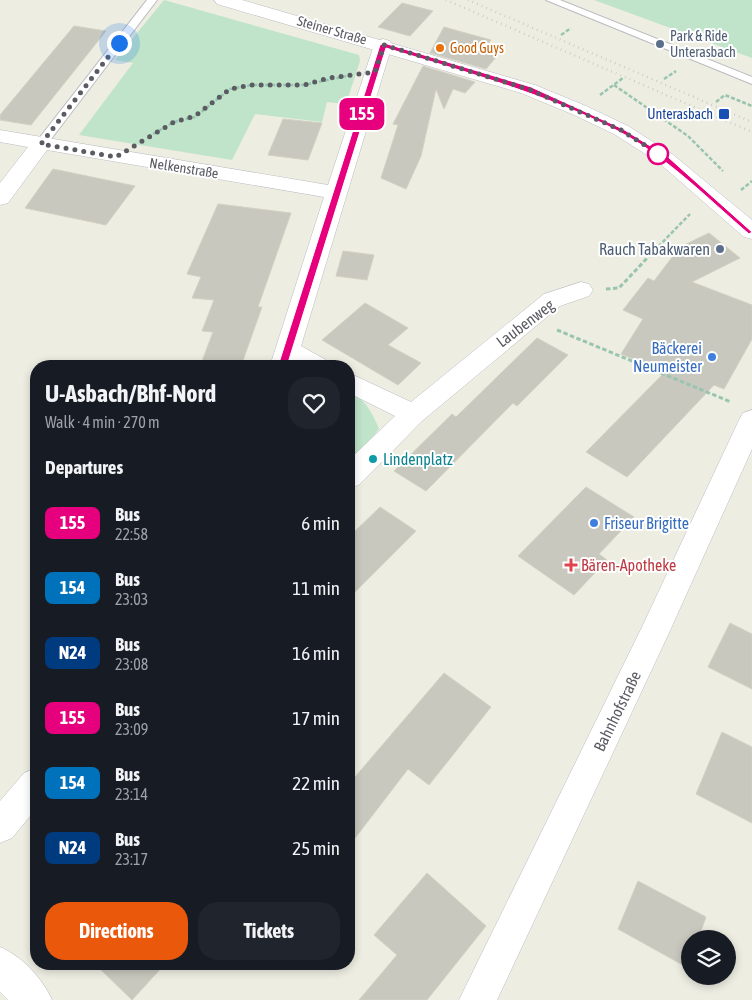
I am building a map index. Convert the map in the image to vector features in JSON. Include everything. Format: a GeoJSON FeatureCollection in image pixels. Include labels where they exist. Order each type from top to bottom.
{"type":"FeatureCollection","features":[{"type":"Feature","properties":{"kind":"street","name":"Steiner Straße"},"geometry":{"type":"LineString","coordinates":[[223,0],[384,45],[528,89],[579,110],[621,130],[665,158],[752,232]]}},
{"type":"Feature","properties":{"kind":"street"},"geometry":{"type":"LineString","coordinates":[[304,360],[296,356],[285,358],[384,45]]}},
{"type":"Feature","properties":{"kind":"street","name":"Nelkenstraße"},"geometry":{"type":"LineString","coordinates":[[0,136],[338,193]]}},
{"type":"Feature","properties":{"kind":"street"},"geometry":{"type":"LineString","coordinates":[[0,198],[41,144]]}},
{"type":"Feature","properties":{"kind":"street","name":"Laubenweg"},"geometry":{"type":"LineString","coordinates":[[414,414],[552,300],[580,290]]}},
{"type":"Feature","properties":{"kind":"street"},"geometry":{"type":"LineString","coordinates":[[355,385],[414,414],[355,471]]}},
{"type":"Feature","properties":{"kind":"street","name":"Bahnhofstraße"},"geometry":{"type":"LineString","coordinates":[[478,1000],[653,635],[746,425]]}},
{"type":"Feature","properties":{"kind":"street"},"geometry":{"type":"LineString","coordinates":[[0,826],[30,791]]}},
{"type":"Feature","properties":{"kind":"street"},"geometry":{"type":"LineString","coordinates":[[0,966],[33,1000]]}},
{"type":"Feature","properties":{"kind":"lane"},"geometry":{"type":"LineString","coordinates":[[41,144],[152,0]]}},
{"type":"Feature","properties":{"kind":"lane"},"geometry":{"type":"LineString","coordinates":[[551,0],[752,81]]}},
{"type":"Feature","properties":{"kind":"path"},"geometry":{"type":"LineString","coordinates":[[561,35],[567,31]]}},
{"type":"Feature","properties":{"kind":"path"},"geometry":{"type":"LineString","coordinates":[[116,157],[174,122],[195,116],[230,89],[252,85],[304,85],[329,78],[375,72]]}},
{"type":"Feature","properties":{"kind":"path"},"geometry":{"type":"LineString","coordinates":[[664,79],[673,73]]}},
{"type":"Feature","properties":{"kind":"path"},"geometry":{"type":"LineString","coordinates":[[599,95],[623,78]]}},
{"type":"Feature","properties":{"kind":"path"},"geometry":{"type":"LineString","coordinates":[[614,85],[645,105],[713,157]]}},
{"type":"Feature","properties":{"kind":"path"},"geometry":{"type":"LineString","coordinates":[[716,102],[725,95],[752,106]]}},
{"type":"Feature","properties":{"kind":"path"},"geometry":{"type":"LineString","coordinates":[[737,194],[752,181]]}},
{"type":"Feature","properties":{"kind":"path"},"geometry":{"type":"LineString","coordinates":[[580,290],[619,288],[709,194]]}},
{"type":"Feature","properties":{"kind":"path"},"geometry":{"type":"LineString","coordinates":[[529,318],[746,425]]}},
{"type":"Feature","properties":{"kind":"green space"},"geometry":{"type":"Polygon","coordinates":[[[164,0],[359,55],[360,61],[346,104],[327,102],[322,122],[255,114],[232,160],[79,135],[133,63],[115,60],[164,0]]]}},
{"type":"Feature","properties":{"kind":"green space"},"geometry":{"type":"Polygon","coordinates":[[[594,0],[752,0],[752,58],[605,4],[594,0]]]}},
{"type":"Feature","properties":{"kind":"green space"},"geometry":{"type":"Polygon","coordinates":[[[355,394],[374,417],[379,429],[355,455],[355,394]]]}},
{"type":"Feature","properties":{"kind":"building"},"geometry":{"type":"Polygon","coordinates":[[[402,3],[433,11],[410,36],[378,27],[402,3]]]}},
{"type":"Feature","properties":{"kind":"building"},"geometry":{"type":"Polygon","coordinates":[[[74,26],[106,31],[31,125],[0,120],[0,115],[74,26]]]}},
{"type":"Feature","properties":{"kind":"building"},"geometry":{"type":"Polygon","coordinates":[[[444,27],[491,40],[487,45],[503,49],[486,69],[430,53],[444,27]]]}},
{"type":"Feature","properties":{"kind":"building"},"geometry":{"type":"Polygon","coordinates":[[[423,66],[475,82],[465,93],[453,89],[444,109],[436,89],[421,156],[406,189],[381,178],[398,125],[393,124],[423,66]]]}},
{"type":"Feature","properties":{"kind":"building"},"geometry":{"type":"Polygon","coordinates":[[[283,119],[322,123],[308,160],[268,155],[283,119]]]}},
{"type":"Feature","properties":{"kind":"building"},"geometry":{"type":"Polygon","coordinates":[[[53,169],[135,186],[106,225],[25,208],[53,169]]]}},
{"type":"Feature","properties":{"kind":"building"},"geometry":{"type":"Polygon","coordinates":[[[218,204],[291,213],[258,307],[262,307],[243,360],[202,360],[213,332],[202,331],[214,300],[192,298],[201,277],[187,274],[218,204]]]}},
{"type":"Feature","properties":{"kind":"building"},"geometry":{"type":"Polygon","coordinates":[[[709,233],[740,258],[692,282],[752,305],[752,339],[724,389],[714,385],[627,477],[586,452],[665,372],[621,354],[643,319],[623,310],[648,278],[654,281],[676,252],[676,249],[709,233]]]}},
{"type":"Feature","properties":{"kind":"building"},"geometry":{"type":"Polygon","coordinates":[[[343,251],[374,255],[367,280],[336,276],[343,251]]]}},
{"type":"Feature","properties":{"kind":"building"},"geometry":{"type":"Polygon","coordinates":[[[365,303],[408,328],[388,345],[421,363],[398,385],[322,340],[365,303]]]}},
{"type":"Feature","properties":{"kind":"building"},"geometry":{"type":"Polygon","coordinates":[[[537,338],[568,355],[517,406],[513,403],[426,491],[394,471],[452,414],[456,417],[537,338]]]}},
{"type":"Feature","properties":{"kind":"building"},"geometry":{"type":"Polygon","coordinates":[[[586,487],[634,517],[599,554],[607,560],[574,595],[518,556],[586,487]]]}},
{"type":"Feature","properties":{"kind":"building"},"geometry":{"type":"Polygon","coordinates":[[[380,507],[416,531],[355,592],[355,531],[380,507]]]}},
{"type":"Feature","properties":{"kind":"building"},"geometry":{"type":"Polygon","coordinates":[[[730,623],[752,634],[752,689],[708,667],[730,623]]]}},
{"type":"Feature","properties":{"kind":"building"},"geometry":{"type":"Polygon","coordinates":[[[444,673],[491,707],[429,785],[408,769],[355,838],[355,777],[444,673]]]}},
{"type":"Feature","properties":{"kind":"building"},"geometry":{"type":"Polygon","coordinates":[[[722,732],[752,747],[752,823],[696,794],[722,732]]]}},
{"type":"Feature","properties":{"kind":"building"},"geometry":{"type":"Polygon","coordinates":[[[427,873],[486,926],[427,1000],[359,1000],[397,955],[374,935],[427,873]]]}},
{"type":"Feature","properties":{"kind":"building"},"geometry":{"type":"Polygon","coordinates":[[[638,881],[706,917],[701,930],[681,930],[681,964],[618,929],[638,881]]]}},
{"type":"Feature","properties":{"kind":"building"},"geometry":{"type":"Polygon","coordinates":[[[101,970],[160,970],[132,1000],[101,970]]]}},
{"type":"Feature","properties":{"kind":"railway"},"geometry":{"type":"LineString","coordinates":[[446,0],[752,132]]}},
{"type":"Feature","properties":{"kind":"railway"},"geometry":{"type":"LineString","coordinates":[[468,0],[752,122]]}},
{"type":"Feature","properties":{"kind":"bus line","name":"155"},"geometry":{"type":"LineString","coordinates":[[284,360],[384,45],[528,89],[621,130],[665,158],[752,232]]}},
{"type":"Feature","properties":{"kind":"place","name":"Park & Ride Unterasbach"},"geometry":{"type":"Point","coordinates":[660,44]}},
{"type":"Feature","properties":{"kind":"place","name":"Good Guys"},"geometry":{"type":"Point","coordinates":[440,48]}},
{"type":"Feature","properties":{"kind":"place","name":"Unterasbach"},"geometry":{"type":"Point","coordinates":[724,114]}},
{"type":"Feature","properties":{"kind":"place","name":"Rauch Tabakwaren"},"geometry":{"type":"Point","coordinates":[720,249]}},
{"type":"Feature","properties":{"kind":"place","name":"Bäckerei Neumeister"},"geometry":{"type":"Point","coordinates":[712,357]}},
{"type":"Feature","properties":{"kind":"place","name":"Lindenplatz"},"geometry":{"type":"Point","coordinates":[373,459]}},
{"type":"Feature","properties":{"kind":"place","name":"Friseur Brigitte"},"geometry":{"type":"Point","coordinates":[594,523]}},
{"type":"Feature","properties":{"kind":"place","name":"Bären-Apotheke"},"geometry":{"type":"Point","coordinates":[571,565]}},
{"type":"Feature","properties":{"kind":"route"},"geometry":{"type":"LineString","coordinates":[[119,43],[41,144],[116,157],[174,122],[195,116],[230,89],[252,85],[304,85],[329,78],[375,72],[384,45],[528,89],[621,130],[665,158],[658,154]]}}]}
